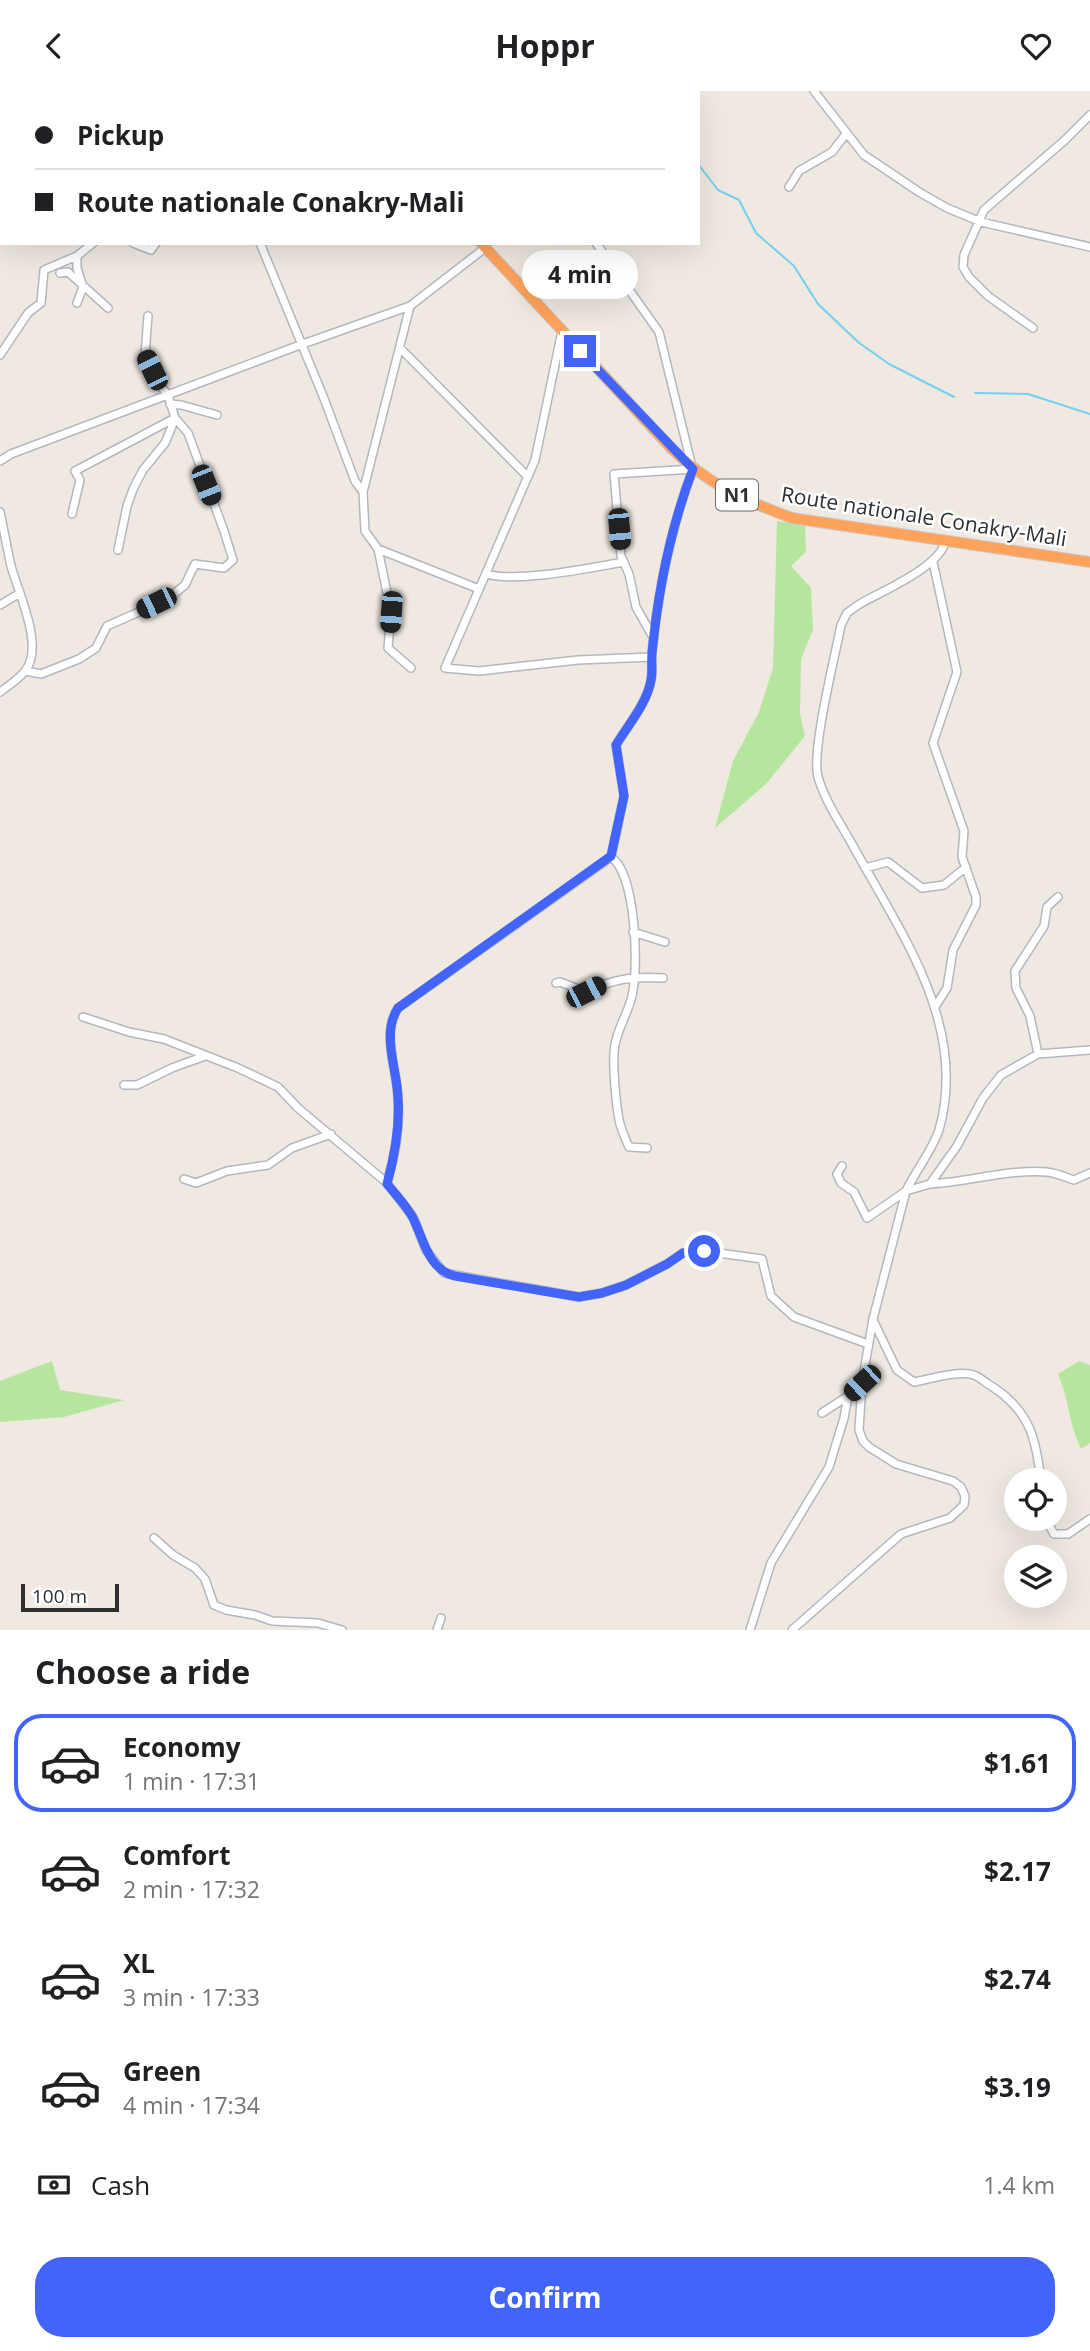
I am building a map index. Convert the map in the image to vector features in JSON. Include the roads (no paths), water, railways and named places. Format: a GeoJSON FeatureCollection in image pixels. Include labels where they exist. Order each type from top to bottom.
{"type":"FeatureCollection","features":[{"type":"Feature","properties":{"kind":"highway","name":"Route nationale Conakry-Mali"},"geometry":{"type":"LineString","coordinates":[[483,245],[693,469],[748,501],[792,517],[1090,562]]}},
{"type":"Feature","properties":{"kind":"street"},"geometry":{"type":"LineString","coordinates":[[814,91],[864,155],[947,208],[981,222],[1090,247]]}},
{"type":"Feature","properties":{"kind":"street"},"geometry":{"type":"LineString","coordinates":[[1033,328],[988,296],[962,267],[964,255],[981,222],[984,210],[1090,115]]}},
{"type":"Feature","properties":{"kind":"street"},"geometry":{"type":"LineString","coordinates":[[789,187],[799,171],[832,152],[846,134]]}},
{"type":"Feature","properties":{"kind":"street"},"geometry":{"type":"LineString","coordinates":[[0,355],[29,313],[41,303],[44,270],[76,256],[90,245]]}},
{"type":"Feature","properties":{"kind":"street"},"geometry":{"type":"LineString","coordinates":[[138,245],[151,250],[155,245]]}},
{"type":"Feature","properties":{"kind":"street"},"geometry":{"type":"LineString","coordinates":[[261,245],[323,395],[355,481],[363,492]]}},
{"type":"Feature","properties":{"kind":"street"},"geometry":{"type":"LineString","coordinates":[[0,461],[11,454],[410,306],[483,245]]}},
{"type":"Feature","properties":{"kind":"street"},"geometry":{"type":"LineString","coordinates":[[387,1184],[397,1145],[398,1097],[391,1043],[392,1018],[398,1008],[611,856],[624,796],[616,745],[635,718],[651,681],[654,639],[674,532],[681,500],[693,469],[659,333],[597,245]]}},
{"type":"Feature","properties":{"kind":"street"},"geometry":{"type":"LineString","coordinates":[[76,256],[83,286],[77,303]]}},
{"type":"Feature","properties":{"kind":"street"},"geometry":{"type":"LineString","coordinates":[[60,274],[68,272],[108,307]]}},
{"type":"Feature","properties":{"kind":"street"},"geometry":{"type":"LineString","coordinates":[[410,306],[363,492],[365,531],[378,549],[391,612],[388,648],[411,669]]}},
{"type":"Feature","properties":{"kind":"street"},"geometry":{"type":"LineString","coordinates":[[26,671],[41,674],[79,659],[96,648],[107,626],[166,600],[185,585],[195,564],[224,568],[233,560],[188,433],[175,418],[168,395],[159,384],[145,355],[148,316]]}},
{"type":"Feature","properties":{"kind":"street"},"geometry":{"type":"LineString","coordinates":[[562,331],[535,460],[445,668],[479,671],[578,660],[652,657]]}},
{"type":"Feature","properties":{"kind":"street"},"geometry":{"type":"LineString","coordinates":[[400,348],[528,477]]}},
{"type":"Feature","properties":{"kind":"street"},"geometry":{"type":"LineString","coordinates":[[170,404],[218,415]]}},
{"type":"Feature","properties":{"kind":"street"},"geometry":{"type":"LineString","coordinates":[[72,514],[80,480],[75,471],[175,418]]}},
{"type":"Feature","properties":{"kind":"street"},"geometry":{"type":"LineString","coordinates":[[118,550],[127,506],[134,487],[143,470],[164,443],[175,418]]}},
{"type":"Feature","properties":{"kind":"street"},"geometry":{"type":"LineString","coordinates":[[654,639],[636,607],[629,574],[621,556],[614,474],[693,469]]}},
{"type":"Feature","properties":{"kind":"street"},"geometry":{"type":"LineString","coordinates":[[0,512],[32,642],[31,660],[26,671],[0,692]]}},
{"type":"Feature","properties":{"kind":"street"},"geometry":{"type":"LineString","coordinates":[[792,1630],[901,1534],[950,1518],[964,1505],[965,1496],[961,1487],[953,1481],[915,1472],[896,1464],[869,1447],[863,1441],[859,1430],[862,1383],[873,1319],[906,1191],[937,1135],[944,1110],[948,1076],[943,1035],[909,942],[865,868],[817,776],[817,752],[841,625],[847,614],[933,562],[944,549],[945,542]]}},
{"type":"Feature","properties":{"kind":"street"},"geometry":{"type":"LineString","coordinates":[[378,549],[479,589]]}},
{"type":"Feature","properties":{"kind":"street"},"geometry":{"type":"LineString","coordinates":[[486,574],[496,577],[554,573],[624,562]]}},
{"type":"Feature","properties":{"kind":"street"},"geometry":{"type":"LineString","coordinates":[[933,562],[957,673],[933,743],[964,831],[962,857],[976,897],[976,905],[953,950],[947,988],[934,1007]]}},
{"type":"Feature","properties":{"kind":"street"},"geometry":{"type":"LineString","coordinates":[[0,605],[20,593]]}},
{"type":"Feature","properties":{"kind":"street"},"geometry":{"type":"LineString","coordinates":[[611,856],[618,861],[625,876],[631,904],[635,976],[632,998],[614,1051],[620,1125],[629,1147],[647,1148]]}},
{"type":"Feature","properties":{"kind":"street"},"geometry":{"type":"LineString","coordinates":[[865,868],[888,862],[922,888],[944,885],[966,867]]}},
{"type":"Feature","properties":{"kind":"street"},"geometry":{"type":"LineString","coordinates":[[1038,1054],[1030,1016],[1016,988],[1015,971],[1044,926],[1047,907],[1058,897]]}},
{"type":"Feature","properties":{"kind":"street"},"geometry":{"type":"LineString","coordinates":[[633,932],[666,942]]}},
{"type":"Feature","properties":{"kind":"street"},"geometry":{"type":"LineString","coordinates":[[556,983],[560,982],[586,992],[603,984],[635,976],[663,978]]}},
{"type":"Feature","properties":{"kind":"street"},"geometry":{"type":"LineString","coordinates":[[83,1017],[129,1032],[164,1039],[278,1087],[298,1108],[387,1184],[413,1217],[426,1250],[444,1273],[579,1297],[626,1285],[683,1253],[704,1251],[762,1259],[771,1296],[794,1317],[868,1343]]}},
{"type":"Feature","properties":{"kind":"street"},"geometry":{"type":"LineString","coordinates":[[930,1185],[957,1146],[983,1098],[1001,1075],[1038,1054],[1090,1050]]}},
{"type":"Feature","properties":{"kind":"street"},"geometry":{"type":"LineString","coordinates":[[124,1085],[137,1085],[205,1055]]}},
{"type":"Feature","properties":{"kind":"street"},"geometry":{"type":"LineString","coordinates":[[184,1179],[196,1183],[227,1171],[268,1165],[292,1148],[331,1134]]}},
{"type":"Feature","properties":{"kind":"street"},"geometry":{"type":"LineString","coordinates":[[842,1166],[837,1174],[841,1183],[854,1192],[867,1218],[906,1191],[930,1185],[988,1176],[1049,1172],[1074,1180],[1090,1173]]}},
{"type":"Feature","properties":{"kind":"street"},"geometry":{"type":"LineString","coordinates":[[873,1319],[897,1370],[914,1382],[946,1375],[974,1375],[1001,1393],[1027,1419],[1037,1448],[1039,1468]]}},
{"type":"Feature","properties":{"kind":"street"},"geometry":{"type":"LineString","coordinates":[[822,1413],[862,1383]]}},
{"type":"Feature","properties":{"kind":"street"},"geometry":{"type":"LineString","coordinates":[[750,1630],[771,1563],[829,1467],[848,1396]]}},
{"type":"Feature","properties":{"kind":"street"},"geometry":{"type":"LineString","coordinates":[[1052,1531],[1054,1534],[1068,1534],[1090,1520]]}},
{"type":"Feature","properties":{"kind":"street"},"geometry":{"type":"LineString","coordinates":[[154,1538],[173,1555],[195,1568],[205,1579],[214,1605],[220,1608],[272,1621],[318,1623],[342,1630]]}},
{"type":"Feature","properties":{"kind":"street"},"geometry":{"type":"LineString","coordinates":[[437,1630],[441,1618]]}},
{"type":"Feature","properties":{"kind":"waterway"},"geometry":{"type":"LineString","coordinates":[[700,167],[718,190],[739,200],[756,233],[794,266],[818,304],[858,342],[889,364],[954,397]]}},
{"type":"Feature","properties":{"kind":"waterway"},"geometry":{"type":"LineString","coordinates":[[975,393],[1028,394],[1090,414]]}}]}
